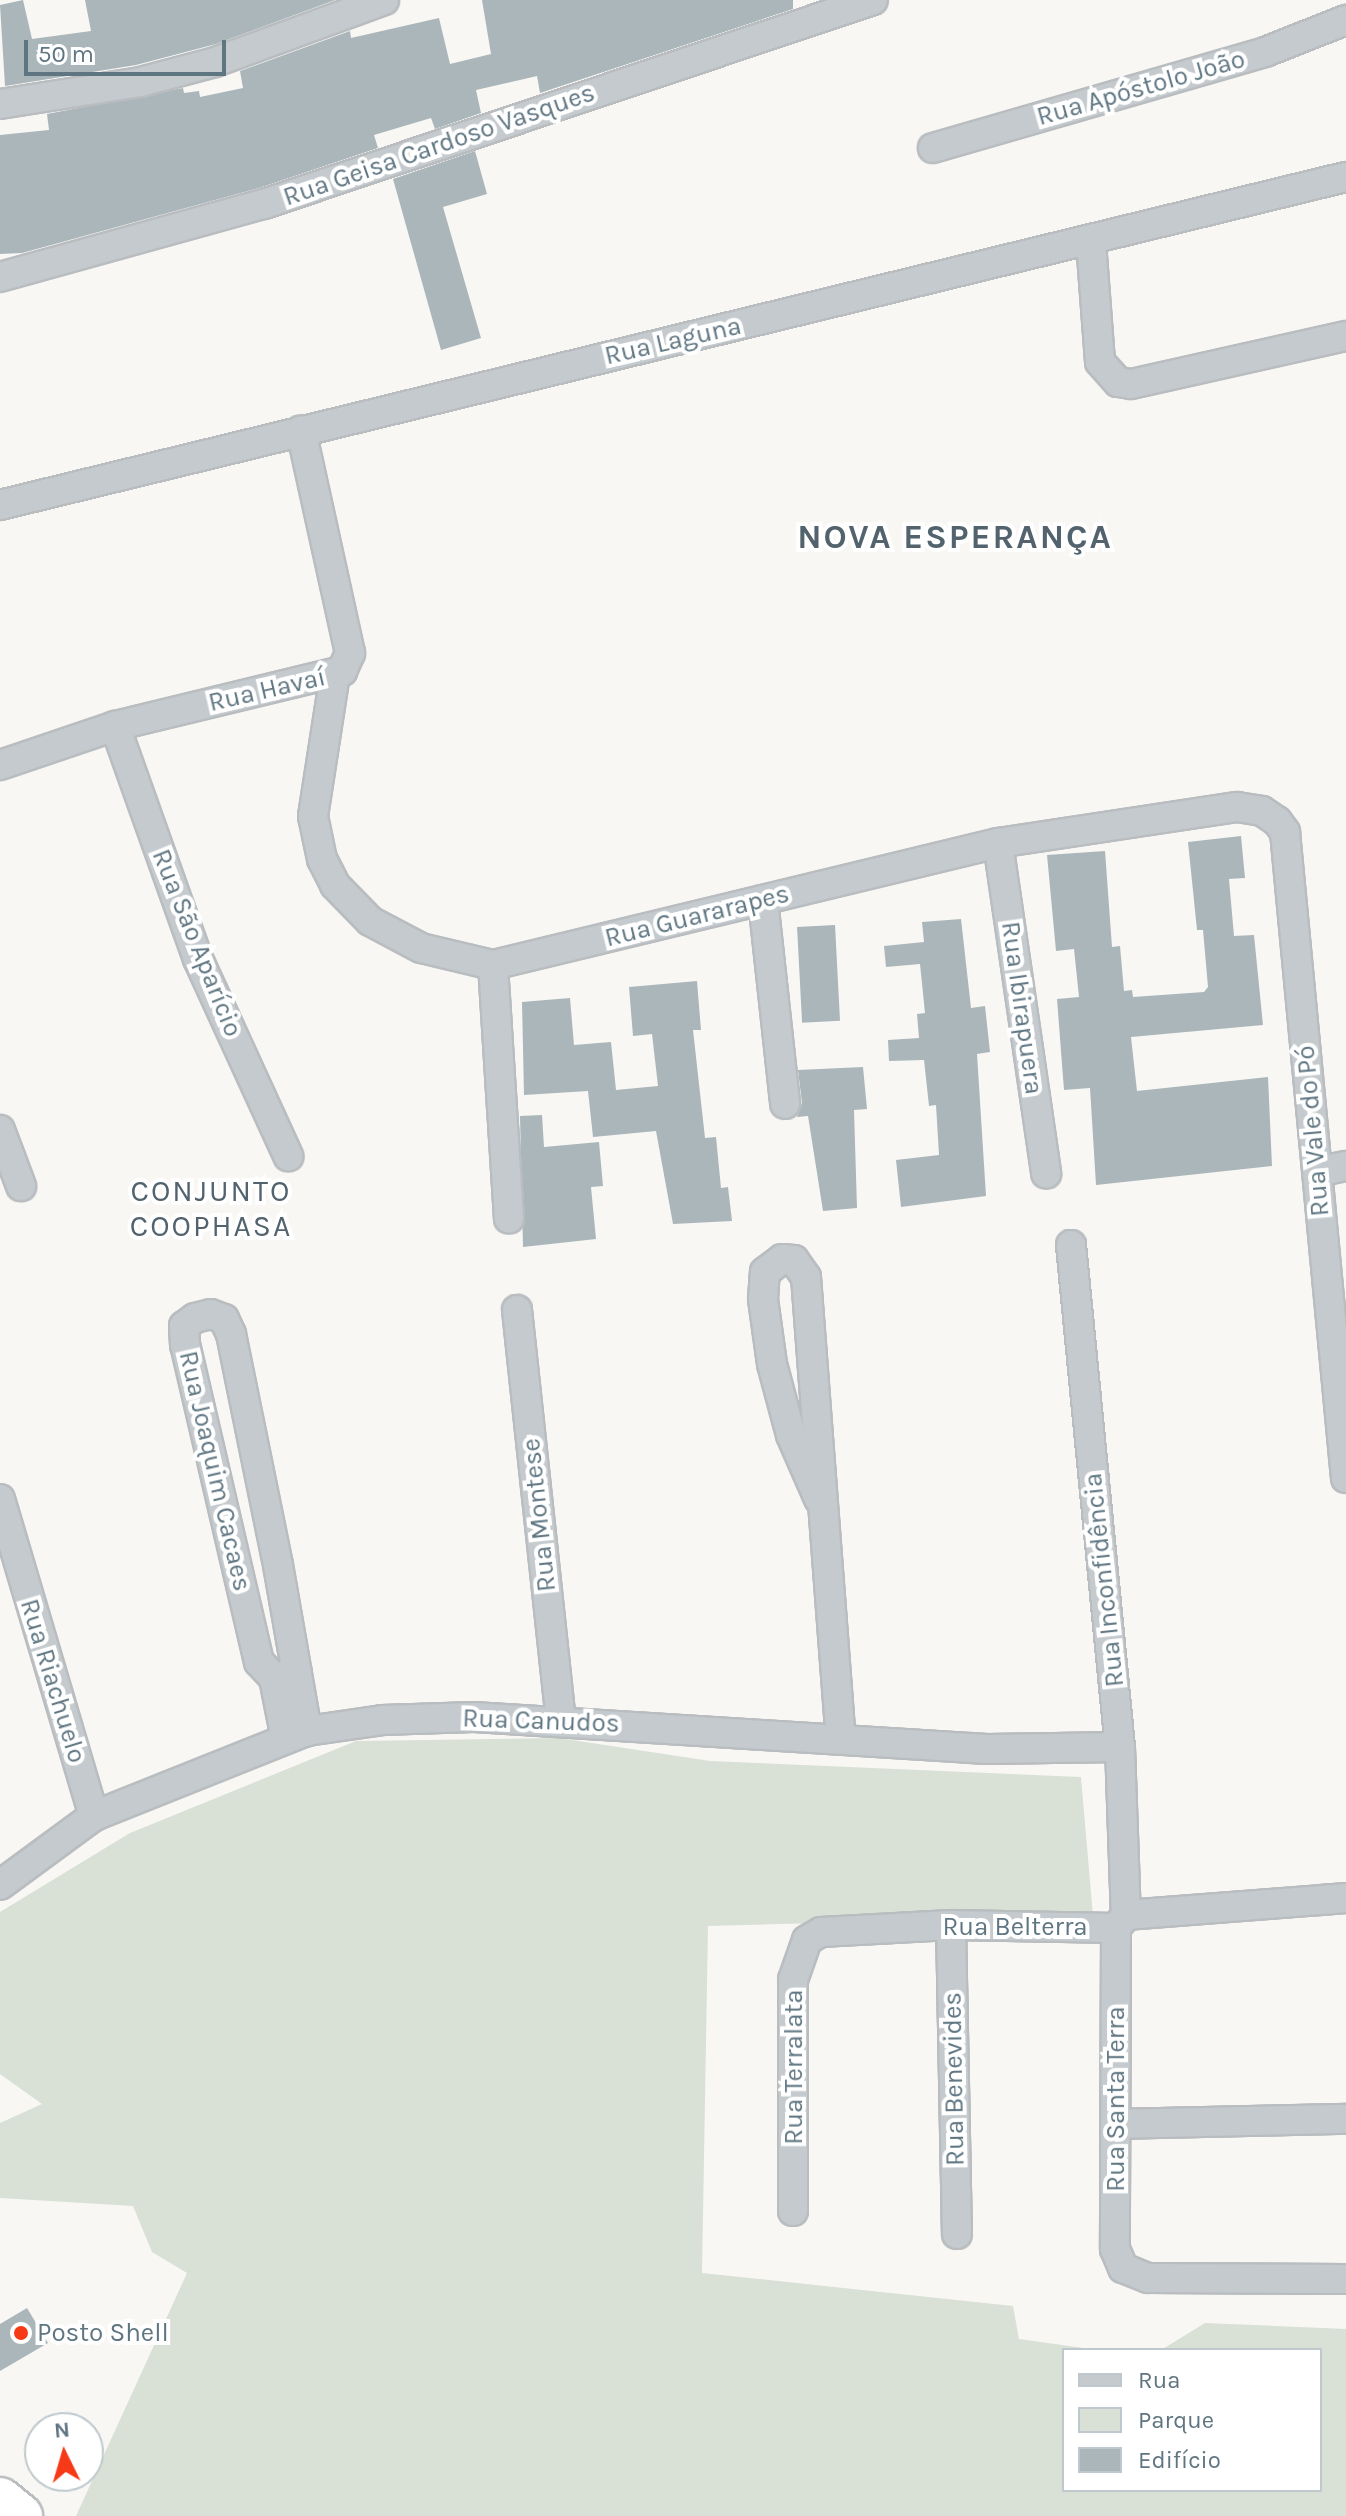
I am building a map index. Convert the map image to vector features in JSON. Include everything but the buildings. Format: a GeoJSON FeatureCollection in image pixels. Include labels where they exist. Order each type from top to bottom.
{"type":"FeatureCollection","features":[{"type":"Feature","properties":{"kind":"highway"},"geometry":{"type":"LineString","coordinates":[[0,2500],[20,2516]]}},
{"type":"Feature","properties":{"kind":"street"},"geometry":{"type":"LineString","coordinates":[[0,104],[140,82],[215,62],[384,0]]}},
{"type":"Feature","properties":{"kind":"street","name":"Rua Geisa Cardoso Vasques"},"geometry":{"type":"LineString","coordinates":[[0,277],[264,204],[873,0]]}},
{"type":"Feature","properties":{"kind":"street","name":"Rua Apóstolo João"},"geometry":{"type":"LineString","coordinates":[[933,148],[1265,52],[1346,20]]}},
{"type":"Feature","properties":{"kind":"street","name":"Rua Laguna"},"geometry":{"type":"LineString","coordinates":[[0,505],[1091,242],[1346,177]]}},
{"type":"Feature","properties":{"kind":"street"},"geometry":{"type":"LineString","coordinates":[[1091,242],[1100,362],[1118,382],[1131,384],[1346,336]]}},
{"type":"Feature","properties":{"kind":"street","name":"Rua Havaí"},"geometry":{"type":"LineString","coordinates":[[0,765],[115,726],[335,674],[350,653],[301,430]]}},
{"type":"Feature","properties":{"kind":"street","name":"Rua Guararapes"},"geometry":{"type":"LineString","coordinates":[[335,674],[313,816],[322,859],[335,885],[370,921],[421,948],[493,965],[998,843],[1237,807],[1262,811],[1285,832]]}},
{"type":"Feature","properties":{"kind":"street","name":"Rua São Aparício"},"geometry":{"type":"LineString","coordinates":[[115,726],[198,959],[288,1156]]}},
{"type":"Feature","properties":{"kind":"street","name":"Rua Vale do Pó"},"geometry":{"type":"LineString","coordinates":[[1285,832],[1346,1478]]}},
{"type":"Feature","properties":{"kind":"street","name":"Rua Ibirapuera"},"geometry":{"type":"LineString","coordinates":[[998,843],[1046,1174]]}},
{"type":"Feature","properties":{"kind":"street"},"geometry":{"type":"LineString","coordinates":[[763,900],[785,1104]]}},
{"type":"Feature","properties":{"kind":"street"},"geometry":{"type":"LineString","coordinates":[[493,965],[509,1218]]}},
{"type":"Feature","properties":{"kind":"street"},"geometry":{"type":"LineString","coordinates":[[0,1130],[21,1186]]}},
{"type":"Feature","properties":{"kind":"street"},"geometry":{"type":"LineString","coordinates":[[1317,1172],[1346,1166]]}},
{"type":"Feature","properties":{"kind":"street","name":"Rua Inconfidência"},"geometry":{"type":"LineString","coordinates":[[1071,1245],[1120,1747],[1121,1921]]}},
{"type":"Feature","properties":{"kind":"street"},"geometry":{"type":"LineString","coordinates":[[819,1499],[791,1435],[772,1364],[763,1299],[765,1272],[782,1259],[794,1260],[806,1277],[819,1499],[841,1738]]}},
{"type":"Feature","properties":{"kind":"street","name":"Rua Montese"},"geometry":{"type":"LineString","coordinates":[[517,1310],[561,1720]]}},
{"type":"Feature","properties":{"kind":"street","name":"Rua Joaquim Cacaes"},"geometry":{"type":"LineString","coordinates":[[285,1675],[259,1662],[185,1345],[184,1326],[211,1314],[224,1319],[240,1367],[296,1735]]}},
{"type":"Feature","properties":{"kind":"street","name":"Rua Riachuelo"},"geometry":{"type":"LineString","coordinates":[[0,1499],[94,1816]]}},
{"type":"Feature","properties":{"kind":"street","name":"Rua Canudos"},"geometry":{"type":"LineString","coordinates":[[0,1885],[94,1816],[296,1735],[382,1720],[561,1720],[987,1749],[1120,1747]]}},
{"type":"Feature","properties":{"kind":"street","name":"Rua Belterra"},"geometry":{"type":"LineString","coordinates":[[821,1932],[1121,1921],[1346,1898]]}},
{"type":"Feature","properties":{"kind":"street","name":"Rua Santa Terra"},"geometry":{"type":"LineString","coordinates":[[1121,1921],[1115,2249],[1123,2268],[1148,2278],[1346,2279]]}},
{"type":"Feature","properties":{"kind":"street","name":"Rua Benevides"},"geometry":{"type":"LineString","coordinates":[[951,1925],[957,2234]]}},
{"type":"Feature","properties":{"kind":"street","name":"Rua Terralata"},"geometry":{"type":"LineString","coordinates":[[793,2211],[793,1980],[807,1940],[821,1932]]}},
{"type":"Feature","properties":{"kind":"street"},"geometry":{"type":"LineString","coordinates":[[1117,2124],[1346,2119]]}},
{"type":"Feature","properties":{"kind":"green space"},"geometry":{"type":"Polygon","coordinates":[[[559,1738],[710,1761],[1081,1777],[1093,1916],[708,1926],[702,2273],[1013,2306],[1019,2339],[1084,2348],[1062,2348],[1062,2492],[1322,2492],[1322,2348],[1164,2348],[1205,2323],[1346,2329],[1346,2516],[76,2516],[87,2492],[104,2492],[104,2455],[187,2273],[152,2252],[133,2206],[0,2198],[0,2123],[42,2104],[0,2074],[0,1912],[130,1833],[356,1741],[559,1738]]]}},
{"type":"Feature","properties":{"kind":"place","name":"Posto Shell"},"geometry":{"type":"Point","coordinates":[21,2333]}},
{"type":"Feature","properties":{"kind":"district","name":"NOVA ESPERANÇA"},"geometry":{"type":"Point","coordinates":[955,538]}},
{"type":"Feature","properties":{"kind":"district","name":"CONJUNTO COOPHASA"},"geometry":{"type":"Point","coordinates":[211,1208]}}]}
